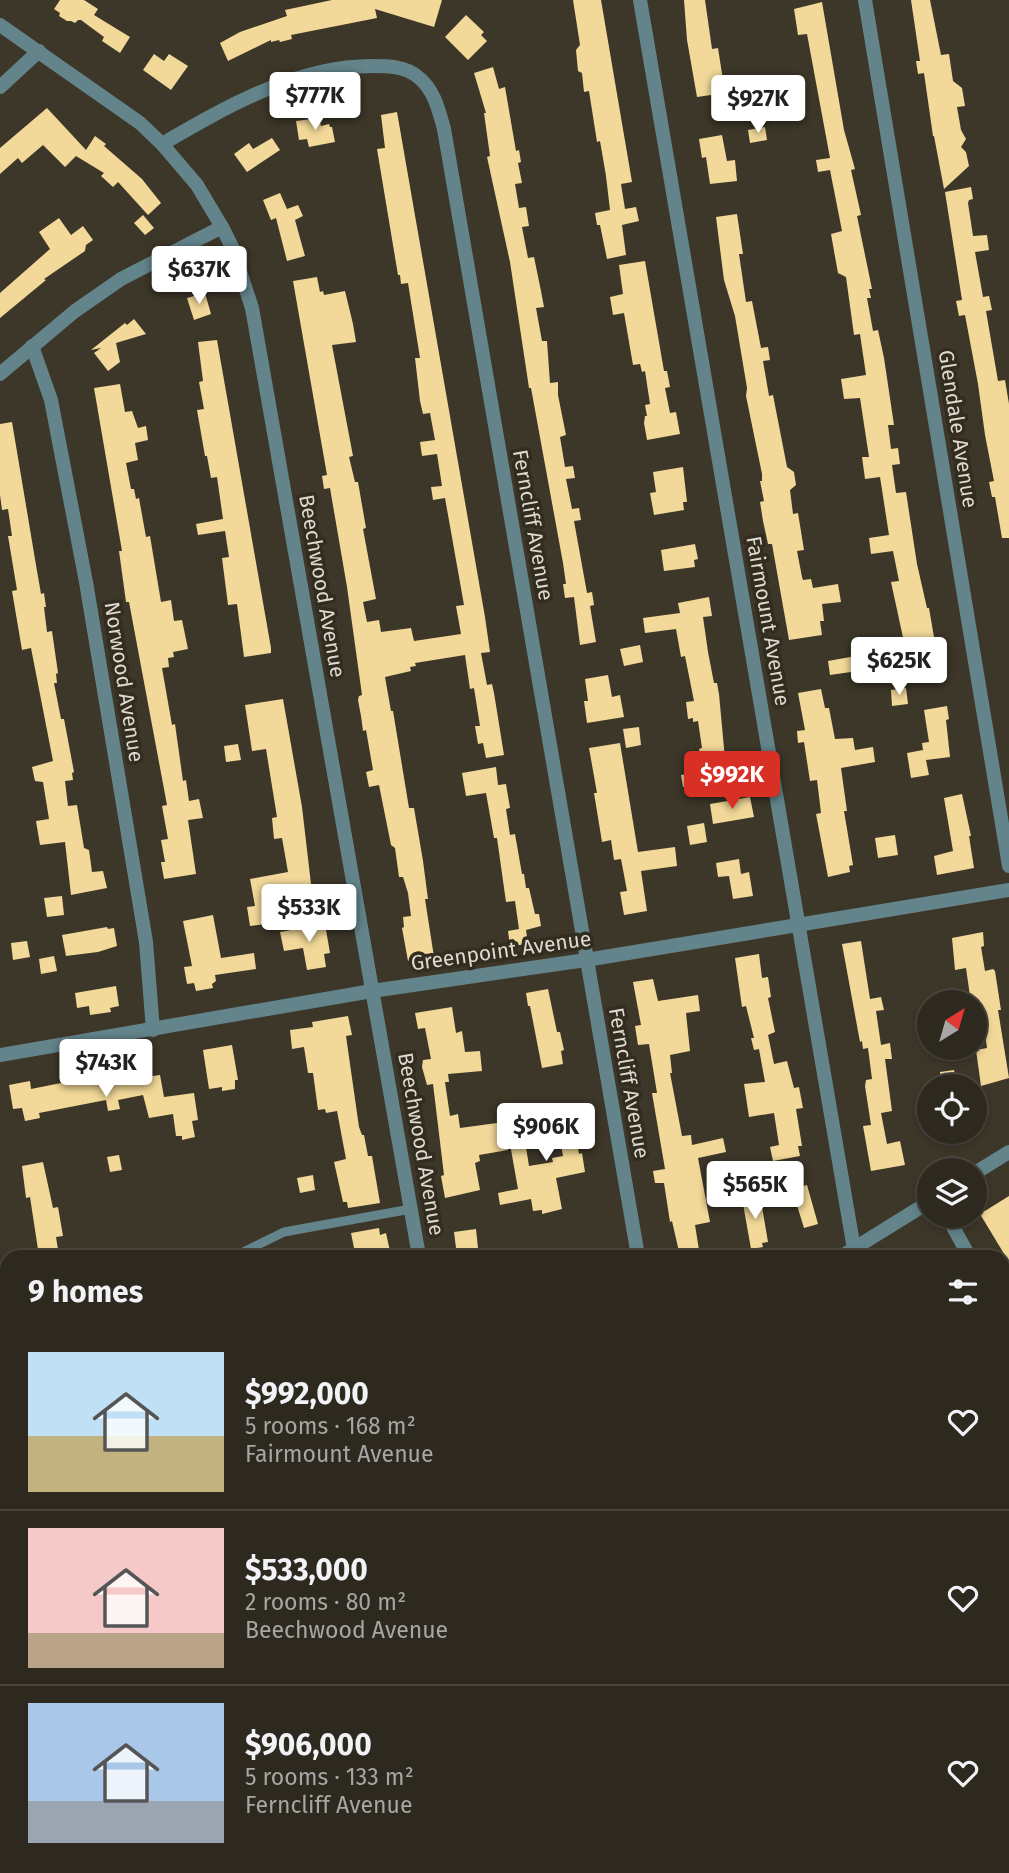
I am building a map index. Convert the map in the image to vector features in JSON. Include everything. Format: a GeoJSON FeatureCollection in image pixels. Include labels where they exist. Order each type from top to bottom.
{"type":"FeatureCollection","features":[{"type":"Feature","properties":{"kind":"street","name":"Fairmount Avenue"},"geometry":{"type":"LineString","coordinates":[[640,0],[799,925],[848,1250]]}},
{"type":"Feature","properties":{"kind":"street","name":"Glendale Avenue"},"geometry":{"type":"LineString","coordinates":[[865,0],[1009,866]]}},
{"type":"Feature","properties":{"kind":"street","name":"Beechwood Avenue"},"geometry":{"type":"LineString","coordinates":[[0,25],[139,123],[162,144],[197,185],[232,247],[252,309],[418,1250]]}},
{"type":"Feature","properties":{"kind":"street"},"geometry":{"type":"LineString","coordinates":[[0,87],[39,51]]}},
{"type":"Feature","properties":{"kind":"street","name":"Ferncliff Avenue"},"geometry":{"type":"LineString","coordinates":[[162,144],[212,115],[260,92],[318,72],[359,66],[396,66],[418,77],[434,98],[444,129],[637,1250]]}},
{"type":"Feature","properties":{"kind":"street"},"geometry":{"type":"LineString","coordinates":[[0,374],[75,311],[121,279],[222,227]]}},
{"type":"Feature","properties":{"kind":"street","name":"Norwood Avenue"},"geometry":{"type":"LineString","coordinates":[[32,346],[51,400],[86,582],[146,942],[153,1030]]}},
{"type":"Feature","properties":{"kind":"street","name":"Greenpoint Avenue"},"geometry":{"type":"LineString","coordinates":[[0,1055],[372,991],[586,960],[1009,890]]}},
{"type":"Feature","properties":{"kind":"street"},"geometry":{"type":"LineString","coordinates":[[987,1166],[1009,1152]]}},
{"type":"Feature","properties":{"kind":"street"},"geometry":{"type":"LineString","coordinates":[[853,1250],[917,1210]]}},
{"type":"Feature","properties":{"kind":"street"},"geometry":{"type":"LineString","coordinates":[[954,1228],[967,1250]]}},
{"type":"Feature","properties":{"kind":"lane"},"geometry":{"type":"LineString","coordinates":[[248,1250],[285,1232],[411,1209]]}},
{"type":"Feature","properties":{"kind":"building"},"geometry":{"type":"Polygon","coordinates":[[[60,0],[84,0],[98,9],[94,15],[130,37],[120,53],[102,41],[104,37],[81,20],[75,23],[59,16],[60,13],[54,9],[60,0]]]}},
{"type":"Feature","properties":{"kind":"building"},"geometry":{"type":"Polygon","coordinates":[[[332,0],[442,0],[434,27],[375,9],[377,18],[291,35],[292,39],[280,42],[271,40],[228,61],[220,43],[240,32],[287,16],[285,10],[332,0]]]}},
{"type":"Feature","properties":{"kind":"building"},"geometry":{"type":"Polygon","coordinates":[[[573,0],[601,0],[632,182],[621,184],[625,209],[636,207],[639,221],[622,225],[626,255],[607,259],[595,213],[610,210],[606,176],[600,141],[597,142],[589,91],[584,92],[582,73],[578,71],[576,50],[580,45],[573,0]]]}},
{"type":"Feature","properties":{"kind":"building"},"geometry":{"type":"Polygon","coordinates":[[[684,0],[705,0],[712,49],[718,48],[725,93],[697,97],[687,40],[684,0]]]}},
{"type":"Feature","properties":{"kind":"building"},"geometry":{"type":"Polygon","coordinates":[[[911,0],[930,0],[941,55],[949,54],[953,81],[962,88],[965,106],[957,107],[961,130],[966,139],[961,147],[966,152],[969,166],[944,189],[924,73],[918,74],[916,61],[920,61],[911,0]]]}},
{"type":"Feature","properties":{"kind":"building"},"geometry":{"type":"Polygon","coordinates":[[[822,2],[844,130],[855,169],[851,170],[861,215],[857,216],[872,289],[869,289],[871,298],[867,298],[873,331],[878,330],[884,358],[894,425],[888,425],[891,449],[898,448],[900,464],[892,465],[896,493],[906,492],[917,564],[935,643],[931,643],[936,675],[912,679],[891,582],[899,581],[893,551],[871,554],[869,538],[889,535],[880,477],[865,479],[862,457],[869,457],[860,398],[844,399],[841,379],[866,375],[860,334],[854,335],[846,277],[838,273],[831,234],[842,231],[830,170],[818,172],[816,160],[830,158],[807,34],[798,35],[794,9],[822,2]]]}},
{"type":"Feature","properties":{"kind":"building"},"geometry":{"type":"Polygon","coordinates":[[[466,15],[484,32],[481,35],[487,41],[468,60],[445,37],[466,15]]]}},
{"type":"Feature","properties":{"kind":"building"},"geometry":{"type":"Polygon","coordinates":[[[154,54],[164,61],[169,54],[188,66],[171,90],[143,70],[154,54]]]}},
{"type":"Feature","properties":{"kind":"building"},"geometry":{"type":"Polygon","coordinates":[[[493,67],[499,89],[505,87],[516,151],[519,150],[521,162],[518,163],[522,183],[515,184],[519,208],[526,207],[529,226],[522,227],[528,258],[534,257],[544,307],[536,308],[542,341],[547,341],[550,383],[558,382],[566,435],[560,437],[565,467],[573,466],[575,478],[566,479],[572,509],[579,508],[581,520],[574,521],[587,593],[592,592],[594,605],[590,606],[596,642],[580,645],[574,597],[565,598],[563,563],[529,388],[510,262],[487,157],[490,156],[486,113],[474,73],[493,67]]]}},
{"type":"Feature","properties":{"kind":"building"},"geometry":{"type":"Polygon","coordinates":[[[47,108],[86,150],[95,136],[106,144],[104,146],[142,179],[161,203],[148,215],[118,182],[113,187],[101,176],[104,173],[76,156],[65,167],[43,145],[22,163],[18,158],[0,174],[0,148],[47,108]]]}},
{"type":"Feature","properties":{"kind":"building"},"geometry":{"type":"Polygon","coordinates":[[[397,112],[485,617],[490,652],[481,653],[487,685],[492,684],[504,755],[486,758],[483,743],[478,744],[475,726],[480,726],[474,688],[470,689],[465,655],[415,663],[416,666],[410,667],[411,671],[385,677],[409,808],[414,808],[434,957],[408,961],[402,928],[403,917],[411,916],[408,893],[403,877],[399,877],[395,848],[391,845],[379,785],[369,787],[366,772],[373,770],[358,700],[362,695],[347,587],[330,488],[324,489],[322,476],[327,475],[293,281],[317,277],[320,292],[323,291],[324,295],[345,291],[353,324],[356,342],[332,345],[353,456],[349,457],[355,482],[358,482],[366,528],[363,529],[376,599],[363,602],[367,622],[379,620],[381,632],[411,628],[414,641],[461,634],[456,606],[464,605],[445,498],[433,500],[431,487],[442,486],[437,454],[422,456],[420,442],[435,440],[430,413],[423,414],[420,401],[415,358],[420,358],[408,283],[401,284],[398,275],[377,149],[385,148],[381,115],[397,112]]]}},
{"type":"Feature","properties":{"kind":"building"},"geometry":{"type":"Polygon","coordinates":[[[319,118],[321,126],[329,124],[332,127],[335,142],[309,147],[307,139],[299,140],[296,121],[319,118]]]}},
{"type":"Feature","properties":{"kind":"building"},"geometry":{"type":"Polygon","coordinates":[[[765,127],[767,140],[750,143],[748,130],[765,127]]]}},
{"type":"Feature","properties":{"kind":"building"},"geometry":{"type":"Polygon","coordinates":[[[722,135],[727,161],[735,160],[737,181],[710,184],[706,157],[702,158],[699,139],[722,135]]]}},
{"type":"Feature","properties":{"kind":"building"},"geometry":{"type":"Polygon","coordinates":[[[272,138],[280,150],[247,172],[234,154],[249,143],[253,149],[272,138]]]}},
{"type":"Feature","properties":{"kind":"building"},"geometry":{"type":"Polygon","coordinates":[[[971,187],[973,199],[968,203],[973,236],[987,235],[989,250],[975,252],[983,297],[989,296],[992,310],[986,311],[998,381],[1005,380],[1009,404],[1009,538],[1002,538],[995,497],[992,497],[989,482],[994,481],[978,384],[965,315],[959,316],[956,301],[962,300],[945,192],[971,187]]]}},
{"type":"Feature","properties":{"kind":"building"},"geometry":{"type":"Polygon","coordinates":[[[280,193],[287,209],[298,205],[303,216],[295,220],[305,256],[287,261],[276,218],[271,220],[263,200],[280,193]]]}},
{"type":"Feature","properties":{"kind":"building"},"geometry":{"type":"Polygon","coordinates":[[[737,214],[746,302],[752,301],[761,348],[768,347],[770,360],[763,361],[769,396],[773,395],[787,467],[794,472],[796,485],[790,490],[793,514],[798,513],[804,550],[797,551],[802,577],[803,580],[811,579],[813,588],[838,584],[841,602],[822,604],[822,635],[789,640],[772,544],[768,544],[763,521],[760,502],[764,501],[760,481],[762,474],[746,396],[735,316],[724,280],[716,217],[737,214]]]}},
{"type":"Feature","properties":{"kind":"building"},"geometry":{"type":"Polygon","coordinates":[[[143,215],[154,228],[145,235],[134,223],[143,215]]]}},
{"type":"Feature","properties":{"kind":"building"},"geometry":{"type":"Polygon","coordinates":[[[59,218],[71,235],[83,226],[93,240],[86,245],[85,251],[44,279],[46,280],[0,318],[0,293],[50,249],[39,232],[59,218]]]}},
{"type":"Feature","properties":{"kind":"building"},"geometry":{"type":"Polygon","coordinates":[[[645,261],[664,371],[667,371],[670,387],[665,388],[670,413],[676,412],[680,434],[647,440],[645,405],[650,404],[645,371],[642,372],[640,364],[633,365],[624,313],[613,315],[610,297],[623,294],[619,265],[645,261]]]}},
{"type":"Feature","properties":{"kind":"building"},"geometry":{"type":"Polygon","coordinates":[[[205,293],[211,314],[194,320],[187,298],[205,293]]]}},
{"type":"Feature","properties":{"kind":"building"},"geometry":{"type":"Polygon","coordinates":[[[134,319],[146,334],[116,343],[120,362],[108,371],[94,353],[101,348],[91,350],[134,319]]]}},
{"type":"Feature","properties":{"kind":"building"},"geometry":{"type":"Polygon","coordinates":[[[217,340],[271,648],[271,653],[244,657],[237,604],[228,605],[222,558],[229,557],[225,531],[198,535],[196,524],[223,519],[217,477],[211,478],[197,410],[204,409],[199,382],[203,381],[198,342],[217,340]]]}},
{"type":"Feature","properties":{"kind":"building"},"geometry":{"type":"Polygon","coordinates":[[[120,384],[125,412],[132,411],[138,428],[146,426],[148,440],[135,443],[138,460],[126,463],[131,489],[134,489],[136,499],[139,498],[146,537],[150,536],[161,602],[171,600],[174,621],[182,620],[188,649],[173,652],[174,657],[168,658],[169,667],[162,668],[172,725],[175,724],[183,781],[186,780],[189,801],[199,799],[203,818],[188,820],[196,874],[164,879],[161,862],[165,862],[161,840],[168,839],[162,806],[167,805],[129,602],[126,602],[119,551],[122,551],[94,388],[120,384]]]}},
{"type":"Feature","properties":{"kind":"building"},"geometry":{"type":"Polygon","coordinates":[[[12,422],[41,594],[44,593],[47,632],[52,631],[58,673],[57,683],[54,683],[74,772],[73,780],[65,781],[68,806],[77,805],[84,848],[89,850],[92,872],[103,871],[107,888],[71,895],[65,842],[40,845],[36,821],[49,819],[43,782],[35,781],[32,767],[53,761],[31,648],[22,650],[12,591],[17,590],[8,536],[12,536],[8,509],[2,510],[0,495],[0,424],[12,422]]]}},
{"type":"Feature","properties":{"kind":"building"},"geometry":{"type":"Polygon","coordinates":[[[683,467],[687,502],[683,502],[684,510],[654,515],[650,493],[656,492],[653,472],[683,467]]]}},
{"type":"Feature","properties":{"kind":"building"},"geometry":{"type":"Polygon","coordinates":[[[695,544],[698,559],[694,560],[695,567],[664,571],[661,550],[695,544]]]}},
{"type":"Feature","properties":{"kind":"building"},"geometry":{"type":"Polygon","coordinates":[[[709,597],[712,616],[703,617],[714,683],[717,683],[719,694],[725,759],[704,763],[708,791],[691,794],[690,786],[683,787],[681,775],[687,774],[685,765],[702,762],[699,749],[702,748],[698,721],[688,719],[686,702],[694,701],[685,656],[681,657],[676,629],[645,633],[643,618],[680,613],[678,603],[709,597]]]}},
{"type":"Feature","properties":{"kind":"building"},"geometry":{"type":"Polygon","coordinates":[[[640,645],[643,662],[624,666],[620,649],[640,645]]]}},
{"type":"Feature","properties":{"kind":"building"},"geometry":{"type":"Polygon","coordinates":[[[856,656],[858,671],[830,675],[828,661],[856,656]]]}},
{"type":"Feature","properties":{"kind":"building"},"geometry":{"type":"Polygon","coordinates":[[[608,675],[612,697],[620,695],[624,717],[587,723],[585,679],[608,675]]]}},
{"type":"Feature","properties":{"kind":"building"},"geometry":{"type":"Polygon","coordinates":[[[906,688],[908,704],[892,706],[891,690],[906,688]]]}},
{"type":"Feature","properties":{"kind":"building"},"geometry":{"type":"Polygon","coordinates":[[[821,689],[825,708],[829,708],[835,739],[853,738],[855,750],[873,747],[875,762],[841,768],[847,811],[844,811],[853,865],[849,866],[850,872],[828,877],[816,814],[821,813],[817,780],[810,781],[804,742],[798,743],[797,731],[805,730],[798,693],[821,689]]]}},
{"type":"Feature","properties":{"kind":"building"},"geometry":{"type":"Polygon","coordinates":[[[283,699],[302,807],[311,884],[279,894],[283,922],[250,926],[247,907],[255,906],[250,879],[288,872],[282,838],[274,839],[272,818],[277,817],[266,749],[252,751],[245,705],[283,699]]]}},
{"type":"Feature","properties":{"kind":"building"},"geometry":{"type":"Polygon","coordinates":[[[947,706],[950,757],[926,760],[929,775],[911,778],[907,753],[923,750],[922,743],[929,742],[924,710],[947,706]]]}},
{"type":"Feature","properties":{"kind":"building"},"geometry":{"type":"Polygon","coordinates":[[[639,727],[641,745],[626,748],[623,729],[639,727]]]}},
{"type":"Feature","properties":{"kind":"building"},"geometry":{"type":"Polygon","coordinates":[[[620,743],[638,852],[675,847],[677,866],[641,871],[647,911],[624,915],[620,892],[627,891],[621,859],[614,860],[611,840],[602,842],[589,748],[620,743]]]}},
{"type":"Feature","properties":{"kind":"building"},"geometry":{"type":"Polygon","coordinates":[[[238,744],[241,760],[226,762],[224,746],[238,744]]]}},
{"type":"Feature","properties":{"kind":"building"},"geometry":{"type":"Polygon","coordinates":[[[496,767],[498,785],[506,784],[510,808],[506,809],[510,835],[515,834],[526,888],[529,888],[535,914],[539,914],[541,926],[526,930],[528,944],[510,946],[508,931],[519,929],[515,901],[506,902],[497,838],[494,838],[486,793],[466,796],[462,773],[496,767]]]}},
{"type":"Feature","properties":{"kind":"building"},"geometry":{"type":"Polygon","coordinates":[[[962,794],[971,836],[974,868],[937,875],[934,856],[953,851],[944,798],[962,794]]]}},
{"type":"Feature","properties":{"kind":"building"},"geometry":{"type":"Polygon","coordinates":[[[750,797],[754,817],[713,824],[710,804],[750,797]]]}},
{"type":"Feature","properties":{"kind":"building"},"geometry":{"type":"Polygon","coordinates":[[[704,823],[707,842],[690,845],[687,826],[704,823]]]}},
{"type":"Feature","properties":{"kind":"building"},"geometry":{"type":"Polygon","coordinates":[[[895,835],[898,855],[878,858],[875,838],[895,835]]]}},
{"type":"Feature","properties":{"kind":"building"},"geometry":{"type":"Polygon","coordinates":[[[739,859],[741,874],[749,872],[753,896],[733,899],[729,876],[718,877],[716,863],[739,859]]]}},
{"type":"Feature","properties":{"kind":"building"},"geometry":{"type":"Polygon","coordinates":[[[62,896],[64,915],[47,917],[44,898],[62,896]]]}},
{"type":"Feature","properties":{"kind":"building"},"geometry":{"type":"Polygon","coordinates":[[[213,915],[221,958],[254,953],[256,969],[215,975],[213,988],[196,991],[194,983],[187,984],[184,967],[192,966],[183,921],[213,915]]]}},
{"type":"Feature","properties":{"kind":"building"},"geometry":{"type":"Polygon","coordinates":[[[325,924],[330,953],[324,954],[326,967],[307,970],[303,948],[284,951],[280,932],[325,924]]]}},
{"type":"Feature","properties":{"kind":"building"},"geometry":{"type":"Polygon","coordinates":[[[114,928],[117,946],[98,952],[66,956],[62,935],[114,928]]]}},
{"type":"Feature","properties":{"kind":"building"},"geometry":{"type":"Polygon","coordinates":[[[983,932],[984,946],[981,947],[985,971],[995,971],[1009,1078],[987,1084],[987,1074],[979,1074],[977,1060],[987,1060],[987,990],[969,990],[966,968],[955,970],[952,938],[983,932]]]}},
{"type":"Feature","properties":{"kind":"building"},"geometry":{"type":"Polygon","coordinates":[[[27,941],[30,957],[13,960],[11,943],[27,941]]]}},
{"type":"Feature","properties":{"kind":"building"},"geometry":{"type":"Polygon","coordinates":[[[861,941],[870,999],[881,997],[884,1010],[876,1011],[881,1045],[890,1043],[892,1059],[885,1059],[892,1111],[881,1113],[887,1144],[900,1141],[905,1165],[871,1171],[863,1126],[871,1125],[865,1086],[866,1080],[872,1079],[868,1048],[863,1049],[862,1041],[860,1042],[842,944],[861,941]]]}},
{"type":"Feature","properties":{"kind":"building"},"geometry":{"type":"Polygon","coordinates":[[[759,954],[762,978],[768,977],[771,997],[768,998],[775,1032],[768,1035],[774,1064],[787,1061],[794,1088],[799,1087],[803,1108],[796,1109],[802,1146],[798,1146],[800,1156],[773,1161],[770,1147],[779,1145],[774,1113],[749,1117],[744,1084],[765,1082],[759,1049],[754,1050],[751,1038],[754,1038],[746,1006],[742,1007],[735,958],[759,954]]]}},
{"type":"Feature","properties":{"kind":"building"},"geometry":{"type":"Polygon","coordinates":[[[54,956],[57,971],[41,974],[39,959],[54,956]]]}},
{"type":"Feature","properties":{"kind":"building"},"geometry":{"type":"Polygon","coordinates":[[[653,979],[658,1001],[698,995],[700,1011],[686,1013],[690,1051],[670,1055],[670,1073],[682,1136],[691,1135],[692,1145],[723,1138],[726,1152],[698,1158],[710,1222],[695,1225],[699,1250],[679,1250],[672,1221],[670,1222],[664,1183],[655,1183],[653,1171],[665,1169],[652,1093],[657,1093],[649,1044],[638,1045],[635,1026],[641,1025],[633,982],[653,979]]]}},
{"type":"Feature","properties":{"kind":"building"},"geometry":{"type":"Polygon","coordinates":[[[116,986],[119,1006],[110,1008],[111,1012],[90,1015],[89,1006],[77,1008],[75,993],[116,986]]]}},
{"type":"Feature","properties":{"kind":"building"},"geometry":{"type":"Polygon","coordinates":[[[548,989],[557,1032],[560,1032],[564,1050],[561,1051],[563,1064],[542,1068],[526,993],[548,989]]]}},
{"type":"Feature","properties":{"kind":"building"},"geometry":{"type":"Polygon","coordinates":[[[452,1007],[456,1033],[462,1031],[465,1052],[480,1051],[482,1071],[448,1074],[449,1082],[445,1082],[450,1116],[458,1114],[460,1128],[497,1123],[499,1137],[506,1136],[508,1150],[479,1155],[480,1161],[475,1163],[480,1190],[445,1198],[433,1084],[427,1085],[422,1067],[423,1060],[431,1059],[425,1028],[418,1029],[415,1013],[452,1007]]]}},
{"type":"Feature","properties":{"kind":"building"},"geometry":{"type":"Polygon","coordinates":[[[348,1016],[352,1035],[346,1036],[359,1127],[364,1135],[368,1156],[372,1156],[380,1203],[348,1208],[347,1202],[343,1202],[334,1162],[346,1159],[337,1111],[326,1113],[325,1109],[318,1110],[313,1073],[308,1073],[304,1047],[292,1049],[290,1030],[313,1027],[312,1022],[348,1016]]]}},
{"type":"Feature","properties":{"kind":"building"},"geometry":{"type":"Polygon","coordinates":[[[232,1045],[238,1080],[235,1080],[235,1089],[209,1089],[203,1050],[232,1045]]]}},
{"type":"Feature","properties":{"kind":"building"},"geometry":{"type":"Polygon","coordinates":[[[954,1070],[955,1074],[940,1074],[954,1070]]]}},
{"type":"Feature","properties":{"kind":"building"},"geometry":{"type":"Polygon","coordinates":[[[85,1071],[87,1085],[160,1075],[164,1097],[194,1093],[198,1120],[192,1121],[195,1137],[182,1140],[182,1136],[176,1136],[173,1114],[149,1118],[143,1095],[118,1100],[120,1109],[108,1111],[106,1100],[39,1113],[40,1118],[25,1121],[22,1108],[13,1109],[9,1085],[30,1081],[31,1089],[61,1083],[60,1075],[85,1071]]]}},
{"type":"Feature","properties":{"kind":"building"},"geometry":{"type":"Polygon","coordinates":[[[570,1103],[585,1172],[556,1178],[562,1209],[542,1214],[542,1210],[533,1211],[531,1199],[500,1205],[498,1193],[518,1189],[510,1144],[525,1141],[529,1166],[553,1162],[552,1158],[563,1156],[558,1128],[537,1132],[535,1119],[540,1118],[538,1109],[570,1103]]]}},
{"type":"Feature","properties":{"kind":"building"},"geometry":{"type":"Polygon","coordinates":[[[119,1155],[122,1170],[110,1172],[107,1157],[119,1155]]]}},
{"type":"Feature","properties":{"kind":"building"},"geometry":{"type":"Polygon","coordinates":[[[43,1162],[53,1208],[58,1207],[63,1236],[56,1237],[58,1250],[38,1250],[22,1166],[43,1162]]]}},
{"type":"Feature","properties":{"kind":"building"},"geometry":{"type":"Polygon","coordinates":[[[313,1175],[315,1190],[300,1193],[297,1178],[313,1175]]]}},
{"type":"Feature","properties":{"kind":"building"},"geometry":{"type":"Polygon","coordinates":[[[807,1185],[818,1224],[804,1228],[792,1189],[807,1185]]]}},
{"type":"Feature","properties":{"kind":"building"},"geometry":{"type":"Polygon","coordinates":[[[760,1195],[768,1242],[762,1243],[763,1247],[751,1249],[742,1198],[760,1195]]]}},
{"type":"Feature","properties":{"kind":"building"},"geometry":{"type":"Polygon","coordinates":[[[1009,1196],[1009,1250],[1002,1250],[987,1226],[987,1210],[1009,1196]]]}},
{"type":"Feature","properties":{"kind":"building"},"geometry":{"type":"Polygon","coordinates":[[[379,1228],[380,1235],[386,1233],[390,1250],[354,1250],[351,1233],[379,1228]]]}},
{"type":"Feature","properties":{"kind":"building"},"geometry":{"type":"Polygon","coordinates":[[[476,1229],[478,1248],[456,1250],[454,1232],[476,1229]]]}}]}
